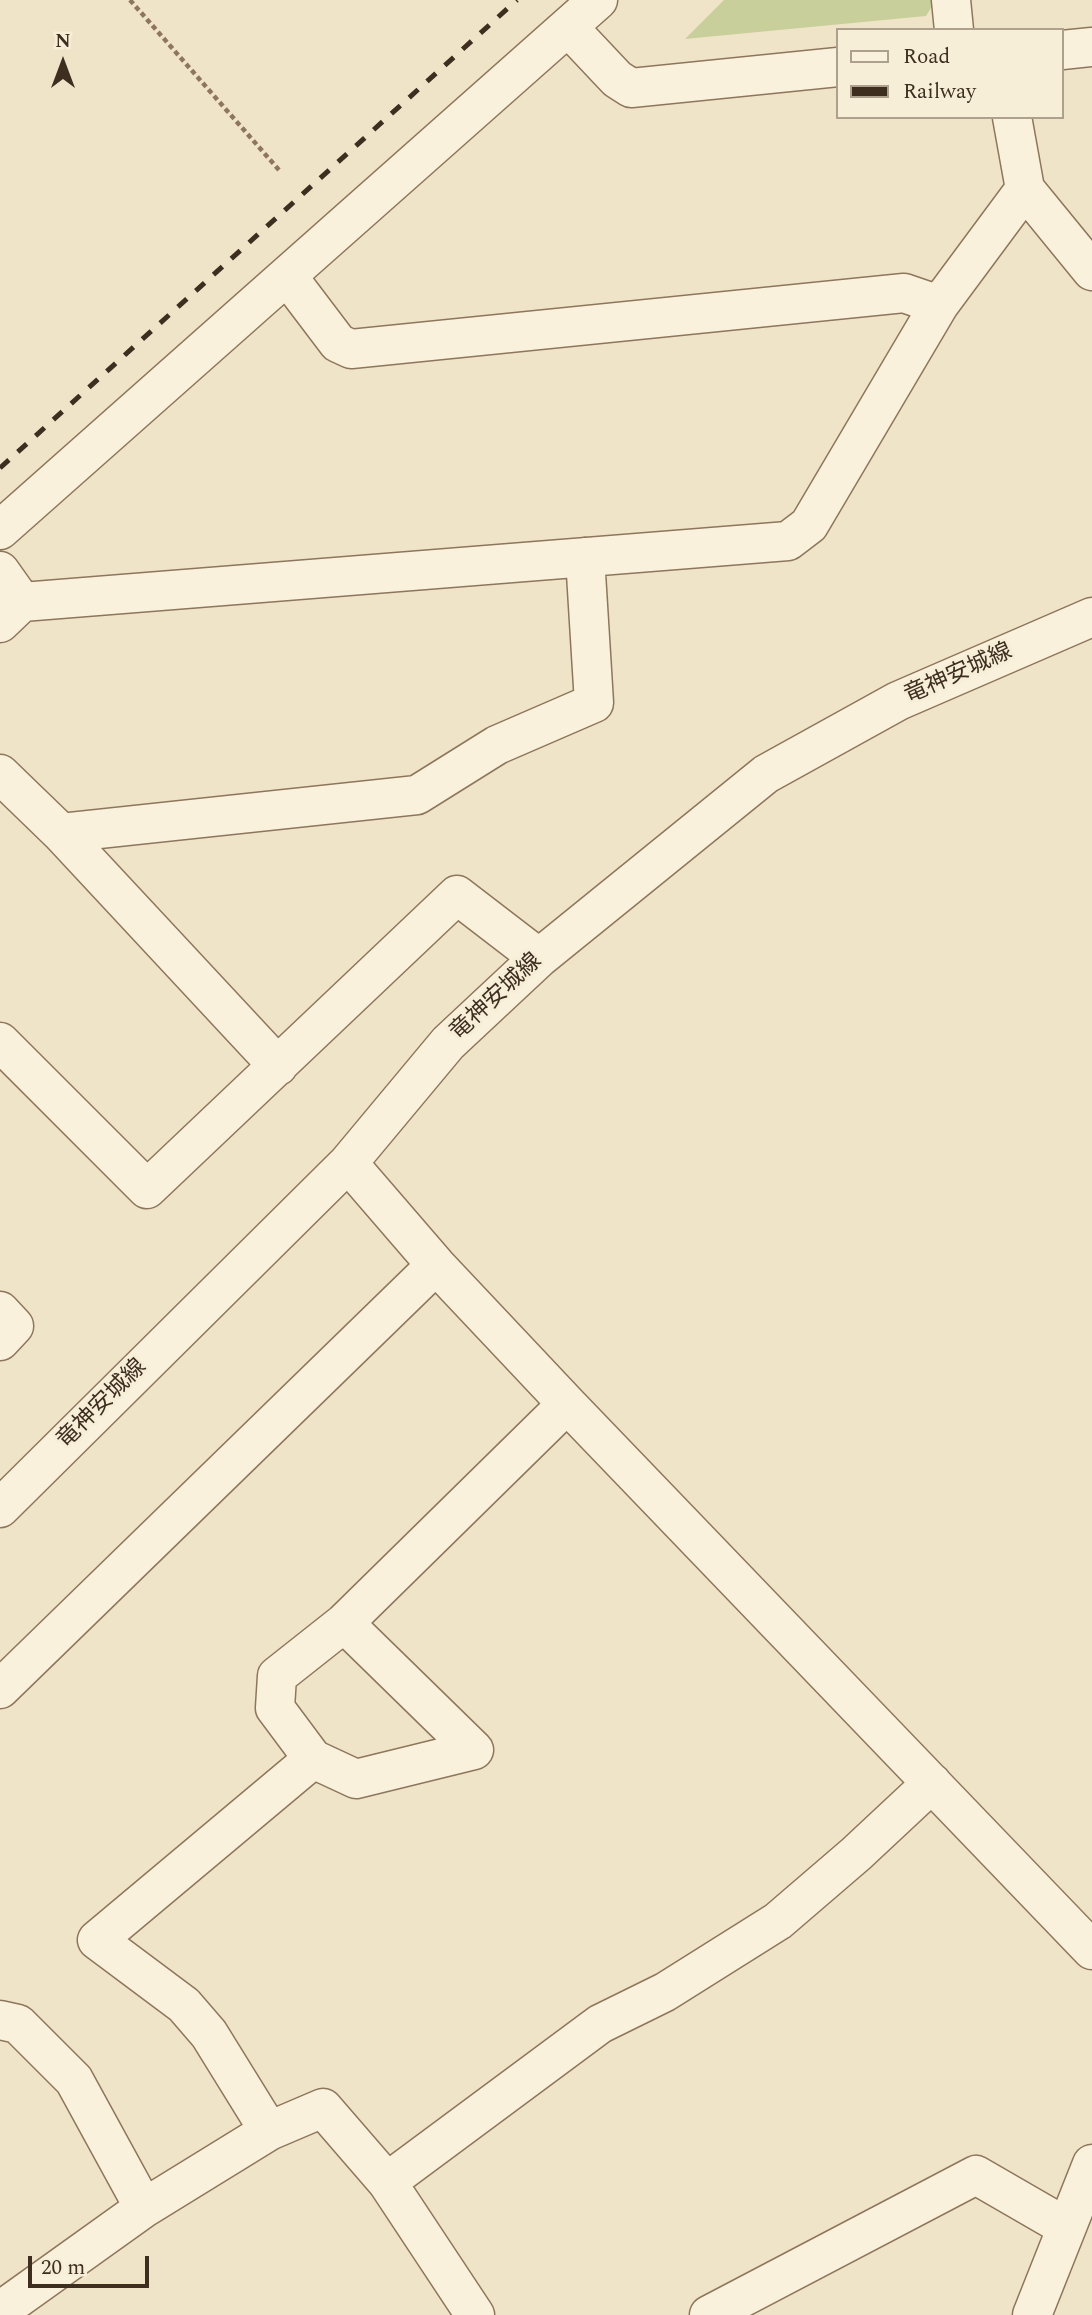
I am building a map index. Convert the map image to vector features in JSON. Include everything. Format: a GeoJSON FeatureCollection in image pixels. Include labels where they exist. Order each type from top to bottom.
{"type":"FeatureCollection","features":[{"type":"Feature","properties":{"kind":"street"},"geometry":{"type":"LineString","coordinates":[[0,530],[598,0]]}},
{"type":"Feature","properties":{"kind":"street"},"geometry":{"type":"LineString","coordinates":[[951,0],[954,28]]}},
{"type":"Feature","properties":{"kind":"street"},"geometry":{"type":"LineString","coordinates":[[568,27],[617,79],[631,88],[836,67]]}},
{"type":"Feature","properties":{"kind":"street"},"geometry":{"type":"LineString","coordinates":[[1064,50],[1092,47]]}},
{"type":"Feature","properties":{"kind":"street"},"geometry":{"type":"LineString","coordinates":[[1012,119],[1025,190],[1092,271]]}},
{"type":"Feature","properties":{"kind":"street"},"geometry":{"type":"LineString","coordinates":[[0,571],[11,612],[788,541],[809,525],[939,305],[1025,190]]}},
{"type":"Feature","properties":{"kind":"street"},"geometry":{"type":"LineString","coordinates":[[288,277],[338,343],[351,349],[904,293],[939,305]]}},
{"type":"Feature","properties":{"kind":"street"},"geometry":{"type":"LineString","coordinates":[[61,833],[417,794],[497,745],[594,703],[585,558]]}},
{"type":"Feature","properties":{"kind":"street","name":"竜神安城線"},"geometry":{"type":"LineString","coordinates":[[0,1508],[348,1163],[448,1043],[539,958],[766,774],[898,701],[1092,617]]}},
{"type":"Feature","properties":{"kind":"street"},"geometry":{"type":"LineString","coordinates":[[0,774],[61,833],[278,1066]]}},
{"type":"Feature","properties":{"kind":"street"},"geometry":{"type":"LineString","coordinates":[[0,1042],[147,1189],[457,895],[539,958]]}},
{"type":"Feature","properties":{"kind":"street"},"geometry":{"type":"LineString","coordinates":[[348,1163],[436,1265],[567,1404],[1092,1950]]}},
{"type":"Feature","properties":{"kind":"street"},"geometry":{"type":"LineString","coordinates":[[0,1689],[436,1265]]}},
{"type":"Feature","properties":{"kind":"street"},"geometry":{"type":"LineString","coordinates":[[0,1311],[14,1326],[0,1341]]}},
{"type":"Feature","properties":{"kind":"street"},"geometry":{"type":"LineString","coordinates":[[344,1623],[474,1749],[356,1779],[313,1759],[275,1708],[277,1676],[344,1623],[567,1404]]}},
{"type":"Feature","properties":{"kind":"street"},"geometry":{"type":"LineString","coordinates":[[269,2131],[208,2034],[184,2005],[97,1940],[313,1759]]}},
{"type":"Feature","properties":{"kind":"street"},"geometry":{"type":"LineString","coordinates":[[387,2182],[600,2024],[665,1992],[778,1922],[932,1783]]}},
{"type":"Feature","properties":{"kind":"street"},"geometry":{"type":"LineString","coordinates":[[0,2020],[18,2024],[74,2080],[144,2207]]}},
{"type":"Feature","properties":{"kind":"street"},"geometry":{"type":"LineString","coordinates":[[0,2311],[144,2207],[269,2131],[323,2108],[387,2182],[475,2315]]}},
{"type":"Feature","properties":{"kind":"street"},"geometry":{"type":"LineString","coordinates":[[1032,2315],[1092,2164]]}},
{"type":"Feature","properties":{"kind":"street"},"geometry":{"type":"LineString","coordinates":[[709,2315],[976,2175],[1066,2227]]}},
{"type":"Feature","properties":{"kind":"path"},"geometry":{"type":"LineString","coordinates":[[130,0],[279,170]]}},
{"type":"Feature","properties":{"kind":"green space"},"geometry":{"type":"Polygon","coordinates":[[[724,0],[934,0],[934,3],[926,16],[685,39],[724,0]]]}},
{"type":"Feature","properties":{"kind":"railway"},"geometry":{"type":"LineString","coordinates":[[0,468],[517,0]]}}]}
